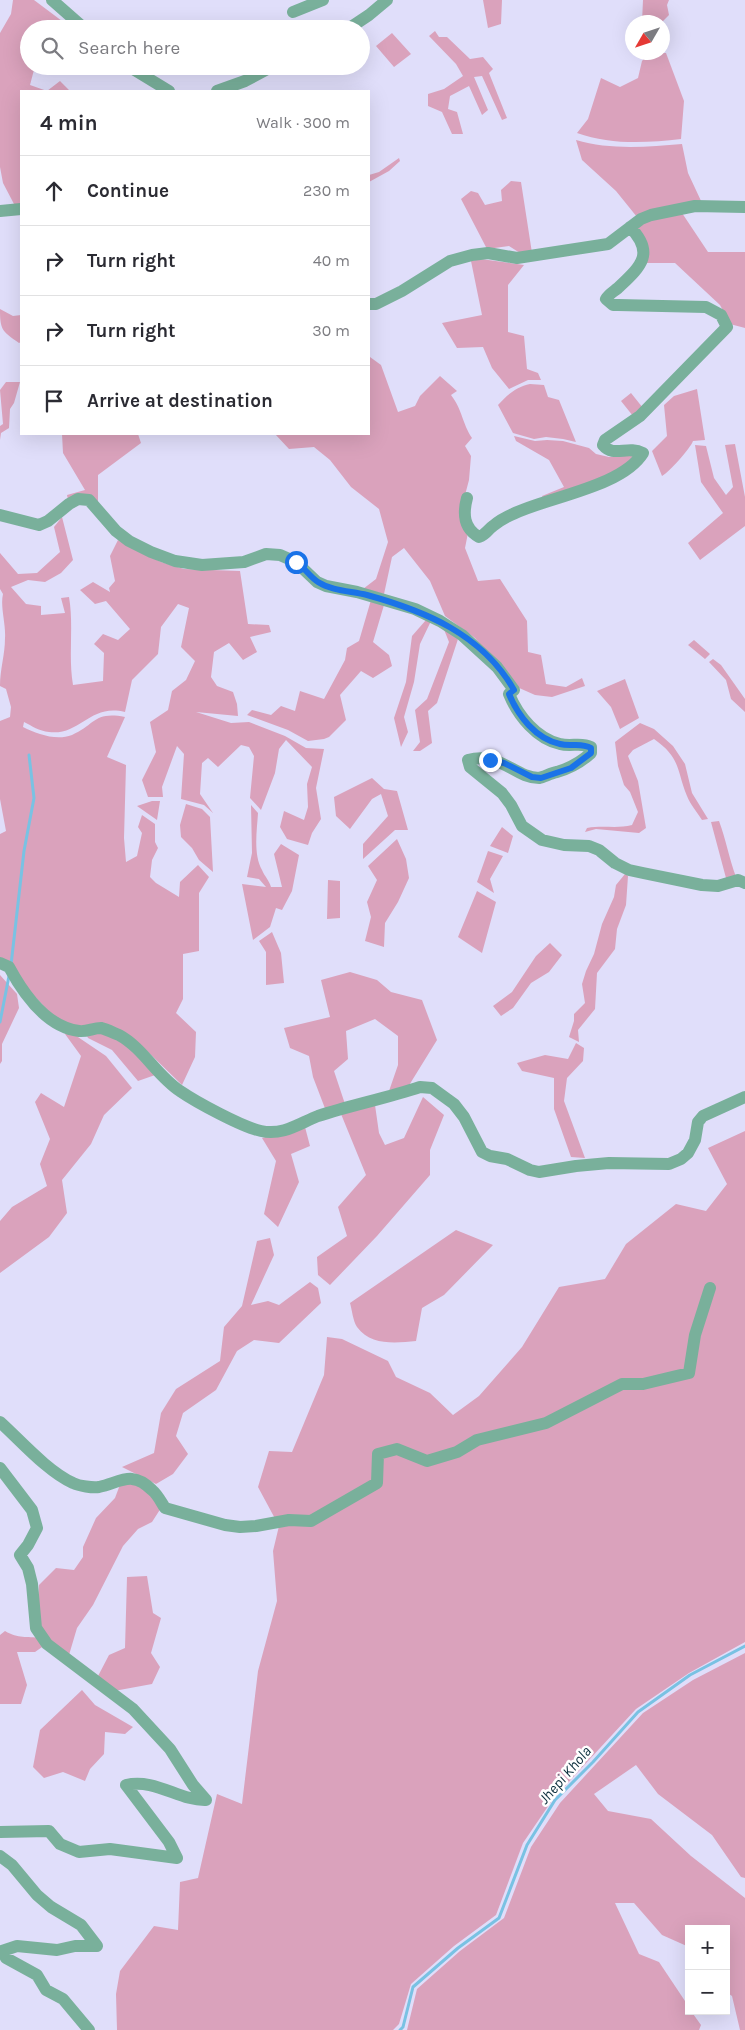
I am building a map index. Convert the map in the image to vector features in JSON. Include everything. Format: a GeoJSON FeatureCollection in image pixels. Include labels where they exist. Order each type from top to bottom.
{"type":"FeatureCollection","features":[{"type":"Feature","properties":{"kind":"street"},"geometry":{"type":"LineString","coordinates":[[52,0],[75,20]]}},
{"type":"Feature","properties":{"kind":"street"},"geometry":{"type":"LineString","coordinates":[[293,12],[323,0]]}},
{"type":"Feature","properties":{"kind":"street"},"geometry":{"type":"LineString","coordinates":[[362,20],[387,0]]}},
{"type":"Feature","properties":{"kind":"street"},"geometry":{"type":"LineString","coordinates":[[143,75],[167,90]]}},
{"type":"Feature","properties":{"kind":"street"},"geometry":{"type":"LineString","coordinates":[[220,90],[255,75]]}},
{"type":"Feature","properties":{"kind":"street"},"geometry":{"type":"LineString","coordinates":[[370,304],[376,304],[402,291],[450,261],[488,252],[517,258],[608,244],[630,227],[651,215],[679,209],[711,206],[745,207]]}},
{"type":"Feature","properties":{"kind":"street"},"geometry":{"type":"LineString","coordinates":[[0,210],[20,209]]}},
{"type":"Feature","properties":{"kind":"street"},"geometry":{"type":"LineString","coordinates":[[467,498],[464,516],[472,533],[479,536],[486,534],[491,527],[510,515],[608,480],[624,470],[640,458],[643,453],[635,449],[615,452],[603,445],[605,440],[640,416],[727,327],[720,315],[706,307],[618,306],[608,302],[606,299],[608,295],[628,278],[644,258],[644,248],[630,227]]}},
{"type":"Feature","properties":{"kind":"street"},"geometry":{"type":"LineString","coordinates":[[0,515],[39,525],[48,521],[78,499],[89,500],[116,531],[129,541],[175,561],[202,565],[244,562],[266,554],[280,555],[296,562],[317,582],[326,586],[379,598],[440,620],[462,635],[497,667],[514,690],[509,694],[513,703],[529,725],[539,734],[561,744],[585,744],[591,748],[591,753],[571,768],[541,778],[532,777],[504,763],[477,758],[468,760],[470,767],[502,793],[512,805],[522,826],[529,832],[554,843],[588,846],[599,850],[615,863],[629,870],[718,886],[738,880],[745,883]]}},
{"type":"Feature","properties":{"kind":"street"},"geometry":{"type":"LineString","coordinates":[[0,963],[9,967],[18,983],[32,1001],[52,1020],[71,1030],[87,1032],[102,1028],[120,1035],[179,1090],[211,1108],[261,1131],[275,1132],[295,1128],[317,1117],[420,1087],[432,1088],[454,1104],[464,1117],[482,1152],[518,1163],[530,1170],[539,1172],[609,1163],[669,1164],[681,1159],[688,1153],[695,1140],[698,1122],[703,1116],[745,1097]]}},
{"type":"Feature","properties":{"kind":"street"},"geometry":{"type":"LineString","coordinates":[[0,1422],[35,1454],[75,1484],[98,1487],[122,1478],[141,1481],[153,1490],[166,1508],[225,1525],[256,1526],[288,1520],[311,1521],[376,1482],[378,1454],[397,1449],[427,1461],[456,1452],[478,1440],[546,1423],[622,1384],[643,1384],[689,1373],[695,1335],[710,1288]]}},
{"type":"Feature","properties":{"kind":"street"},"geometry":{"type":"LineString","coordinates":[[0,1468],[32,1510],[37,1528],[20,1556],[28,1568],[32,1584],[36,1628],[47,1644],[133,1709],[170,1749],[193,1785],[206,1800],[156,1786],[126,1784],[169,1842],[177,1858],[110,1849],[79,1852],[60,1844],[50,1831],[0,1832]]}},
{"type":"Feature","properties":{"kind":"street"},"geometry":{"type":"LineString","coordinates":[[0,1856],[12,1865],[37,1895],[51,1907],[81,1925],[97,1946],[75,1946],[57,1950],[18,1946],[2,1950],[6,1958],[37,1975],[46,1990],[63,1999],[89,2030]]}},
{"type":"Feature","properties":{"kind":"shaded area"},"geometry":{"type":"Polygon","coordinates":[[[13,0],[34,0],[61,20],[20,20],[20,75],[33,75],[30,85],[44,90],[20,90],[20,204],[14,204],[3,183],[0,167],[0,33],[11,14],[13,0]]]}},
{"type":"Feature","properties":{"kind":"shaded area"},"geometry":{"type":"Polygon","coordinates":[[[483,0],[502,0],[501,24],[488,28],[483,0]]]}},
{"type":"Feature","properties":{"kind":"shaded area"},"geometry":{"type":"Polygon","coordinates":[[[643,0],[669,0],[667,5],[669,15],[642,15],[643,0]]]}},
{"type":"Feature","properties":{"kind":"shaded area"},"geometry":{"type":"Polygon","coordinates":[[[435,31],[439,37],[447,37],[470,59],[483,57],[493,69],[489,73],[507,118],[502,120],[482,76],[474,77],[488,110],[482,115],[469,86],[450,96],[448,109],[457,112],[463,134],[452,134],[442,112],[428,106],[428,94],[444,89],[463,76],[456,64],[429,36],[435,31]]]}},
{"type":"Feature","properties":{"kind":"shaded area"},"geometry":{"type":"Polygon","coordinates":[[[392,33],[411,54],[394,67],[376,46],[392,33]]]}},
{"type":"Feature","properties":{"kind":"shaded area"},"geometry":{"type":"Polygon","coordinates":[[[669,60],[684,101],[681,139],[629,142],[602,140],[577,133],[588,119],[601,78],[620,87],[638,78],[642,61],[669,60]]]}},
{"type":"Feature","properties":{"kind":"shaded area"},"geometry":{"type":"Polygon","coordinates":[[[60,81],[69,90],[48,90],[60,81]]]}},
{"type":"Feature","properties":{"kind":"shaded area"},"geometry":{"type":"Polygon","coordinates":[[[576,140],[615,146],[642,147],[682,144],[688,173],[702,203],[637,217],[616,191],[582,160],[576,140]]]}},
{"type":"Feature","properties":{"kind":"shaded area"},"geometry":{"type":"Polygon","coordinates":[[[399,158],[400,161],[389,171],[370,181],[370,175],[379,172],[399,158]]]}},
{"type":"Feature","properties":{"kind":"shaded area"},"geometry":{"type":"Polygon","coordinates":[[[511,181],[521,182],[532,253],[520,253],[509,246],[487,249],[461,199],[471,191],[478,193],[485,205],[502,201],[501,190],[511,181]]]}},
{"type":"Feature","properties":{"kind":"shaded area"},"geometry":{"type":"Polygon","coordinates":[[[682,213],[708,252],[745,252],[745,328],[730,324],[720,305],[675,263],[646,263],[637,227],[645,221],[682,213]]]}},
{"type":"Feature","properties":{"kind":"shaded area"},"geometry":{"type":"Polygon","coordinates":[[[481,259],[524,265],[508,285],[508,332],[524,336],[527,369],[538,373],[541,380],[528,380],[509,389],[492,368],[483,347],[457,348],[442,323],[482,315],[471,261],[481,259]]]}},
{"type":"Feature","properties":{"kind":"shaded area"},"geometry":{"type":"Polygon","coordinates":[[[0,309],[13,316],[20,315],[20,342],[9,336],[3,329],[0,309]]]}},
{"type":"Feature","properties":{"kind":"shaded area"},"geometry":{"type":"Polygon","coordinates":[[[370,357],[381,365],[398,412],[415,406],[420,396],[440,376],[457,391],[451,395],[472,438],[465,446],[471,456],[469,480],[460,514],[468,533],[465,548],[478,581],[500,579],[527,621],[528,652],[541,655],[546,684],[566,687],[582,678],[585,686],[552,697],[535,695],[517,687],[475,638],[445,616],[430,581],[404,548],[392,557],[384,594],[363,589],[376,579],[388,542],[379,509],[351,487],[330,460],[314,447],[289,449],[276,435],[370,435],[370,357]]]}},
{"type":"Feature","properties":{"kind":"shaded area"},"geometry":{"type":"Polygon","coordinates":[[[6,382],[20,382],[14,403],[10,409],[9,428],[1,433],[0,440],[0,426],[3,424],[0,390],[6,382]]]}},
{"type":"Feature","properties":{"kind":"shaded area"},"geometry":{"type":"Polygon","coordinates":[[[530,384],[544,385],[548,397],[559,400],[576,442],[546,437],[534,439],[513,433],[498,405],[512,392],[530,384]]]}},
{"type":"Feature","properties":{"kind":"shaded area"},"geometry":{"type":"Polygon","coordinates":[[[697,389],[705,440],[693,441],[679,460],[662,476],[652,451],[667,436],[664,405],[674,396],[697,389]]]}},
{"type":"Feature","properties":{"kind":"shaded area"},"geometry":{"type":"Polygon","coordinates":[[[631,393],[643,408],[633,416],[621,401],[631,393]]]}},
{"type":"Feature","properties":{"kind":"shaded area"},"geometry":{"type":"Polygon","coordinates":[[[62,435],[138,435],[141,443],[98,475],[98,502],[68,500],[67,495],[85,490],[63,453],[62,435]]]}},
{"type":"Feature","properties":{"kind":"shaded area"},"geometry":{"type":"Polygon","coordinates":[[[514,436],[535,441],[563,441],[589,448],[596,454],[609,457],[637,454],[623,468],[544,501],[542,496],[564,487],[549,460],[516,441],[514,436]]]}},
{"type":"Feature","properties":{"kind":"shaded area"},"geometry":{"type":"Polygon","coordinates":[[[735,444],[745,497],[745,526],[700,560],[688,543],[723,513],[701,482],[695,445],[706,446],[714,478],[726,495],[733,487],[725,445],[735,444]]]}},
{"type":"Feature","properties":{"kind":"shaded area"},"geometry":{"type":"Polygon","coordinates":[[[62,517],[73,560],[61,573],[45,582],[28,580],[11,587],[26,604],[41,606],[41,615],[65,613],[61,598],[69,597],[73,685],[103,681],[104,653],[94,644],[103,634],[118,640],[130,629],[106,601],[95,604],[80,590],[93,582],[110,592],[109,588],[115,581],[110,556],[118,540],[161,562],[184,569],[240,571],[248,624],[269,625],[271,632],[250,637],[257,652],[243,660],[229,643],[214,652],[211,677],[217,686],[233,692],[238,716],[196,712],[231,723],[249,722],[285,736],[306,748],[324,749],[316,788],[321,819],[312,833],[308,845],[287,839],[280,827],[284,811],[304,820],[308,807],[307,784],[312,767],[286,740],[279,749],[275,773],[261,810],[250,798],[254,756],[249,747],[241,745],[218,767],[208,758],[202,763],[200,794],[213,813],[204,805],[181,799],[184,754],[177,746],[162,787],[163,797],[148,797],[142,780],[156,752],[150,722],[168,710],[172,691],[186,680],[195,661],[181,647],[189,608],[178,604],[161,627],[158,654],[132,680],[125,712],[113,710],[103,712],[60,732],[42,731],[24,722],[23,727],[28,730],[47,736],[66,737],[80,731],[101,717],[125,717],[107,757],[126,765],[124,838],[126,862],[137,856],[142,833],[138,827],[142,815],[155,824],[155,842],[158,848],[152,860],[150,877],[156,883],[179,897],[180,882],[198,865],[209,877],[199,893],[199,951],[183,954],[183,999],[176,1013],[196,1032],[195,1057],[182,1085],[142,1046],[87,1027],[72,1025],[52,1015],[0,959],[0,834],[6,831],[0,799],[0,721],[10,717],[11,707],[6,689],[0,686],[5,633],[2,604],[3,594],[0,589],[0,553],[18,574],[37,573],[60,552],[54,527],[62,517]]]}},
{"type":"Feature","properties":{"kind":"shaded area"},"geometry":{"type":"Polygon","coordinates":[[[371,600],[384,605],[373,642],[389,655],[392,666],[373,678],[361,671],[340,695],[346,720],[329,737],[308,741],[288,730],[247,715],[252,710],[271,715],[281,706],[295,711],[300,691],[324,699],[345,660],[347,648],[359,641],[371,600]]]}},
{"type":"Feature","properties":{"kind":"shaded area"},"geometry":{"type":"Polygon","coordinates":[[[426,620],[431,621],[420,644],[414,682],[404,717],[408,732],[401,747],[394,718],[406,682],[412,636],[426,620]]]}},
{"type":"Feature","properties":{"kind":"shaded area"},"geometry":{"type":"Polygon","coordinates":[[[443,627],[458,639],[437,703],[428,711],[432,743],[420,751],[413,751],[420,742],[415,710],[427,699],[449,642],[443,627]]]}},
{"type":"Feature","properties":{"kind":"shaded area"},"geometry":{"type":"Polygon","coordinates":[[[694,640],[710,654],[705,659],[688,645],[694,640]]]}},
{"type":"Feature","properties":{"kind":"shaded area"},"geometry":{"type":"Polygon","coordinates":[[[713,659],[721,665],[745,699],[745,712],[731,699],[726,680],[709,662],[713,659]]]}},
{"type":"Feature","properties":{"kind":"shaded area"},"geometry":{"type":"Polygon","coordinates":[[[625,679],[639,718],[620,729],[611,707],[597,691],[625,679]]]}},
{"type":"Feature","properties":{"kind":"shaded area"},"geometry":{"type":"Polygon","coordinates":[[[640,723],[654,729],[673,746],[685,764],[692,793],[708,819],[702,820],[687,796],[673,758],[654,739],[633,750],[628,756],[638,781],[646,828],[639,833],[596,829],[585,832],[587,828],[632,825],[638,812],[630,792],[624,785],[618,766],[615,742],[640,723]]]}},
{"type":"Feature","properties":{"kind":"shaded area"},"geometry":{"type":"Polygon","coordinates":[[[372,778],[384,789],[397,791],[408,830],[395,830],[363,859],[363,844],[388,816],[381,794],[372,799],[350,829],[336,816],[334,797],[372,778]]]}},
{"type":"Feature","properties":{"kind":"shaded area"},"geometry":{"type":"Polygon","coordinates":[[[152,801],[160,801],[157,820],[137,806],[152,801]]]}},
{"type":"Feature","properties":{"kind":"shaded area"},"geometry":{"type":"Polygon","coordinates":[[[186,804],[202,809],[210,817],[213,872],[199,860],[192,848],[181,837],[180,825],[186,804]]]}},
{"type":"Feature","properties":{"kind":"shaded area"},"geometry":{"type":"Polygon","coordinates":[[[251,805],[258,813],[257,857],[271,887],[282,887],[274,854],[281,844],[299,855],[292,891],[282,910],[276,908],[270,927],[253,940],[242,884],[266,887],[259,879],[247,877],[252,853],[251,805]]]}},
{"type":"Feature","properties":{"kind":"shaded area"},"geometry":{"type":"Polygon","coordinates":[[[719,821],[736,877],[726,878],[711,822],[719,821]]]}},
{"type":"Feature","properties":{"kind":"shaded area"},"geometry":{"type":"Polygon","coordinates":[[[502,827],[513,836],[508,853],[490,846],[502,827]]]}},
{"type":"Feature","properties":{"kind":"shaded area"},"geometry":{"type":"Polygon","coordinates":[[[397,839],[406,859],[409,878],[398,902],[385,923],[384,947],[365,941],[371,917],[367,902],[377,880],[368,866],[397,839]]]}},
{"type":"Feature","properties":{"kind":"shaded area"},"geometry":{"type":"Polygon","coordinates":[[[488,851],[503,856],[490,879],[494,893],[477,882],[488,851]]]}},
{"type":"Feature","properties":{"kind":"shaded area"},"geometry":{"type":"Polygon","coordinates":[[[625,874],[628,876],[626,905],[617,929],[615,949],[597,973],[595,1009],[578,1030],[579,1042],[569,1037],[574,1014],[585,1003],[582,984],[594,954],[602,924],[614,897],[616,885],[625,874]]]}},
{"type":"Feature","properties":{"kind":"shaded area"},"geometry":{"type":"Polygon","coordinates":[[[328,880],[340,881],[340,918],[327,919],[328,880]]]}},
{"type":"Feature","properties":{"kind":"shaded area"},"geometry":{"type":"Polygon","coordinates":[[[477,891],[496,902],[482,953],[458,937],[477,891]]]}},
{"type":"Feature","properties":{"kind":"shaded area"},"geometry":{"type":"Polygon","coordinates":[[[272,932],[281,953],[284,983],[266,985],[266,952],[259,941],[272,932]]]}},
{"type":"Feature","properties":{"kind":"shaded area"},"geometry":{"type":"Polygon","coordinates":[[[550,943],[562,955],[549,972],[531,983],[513,1008],[501,1016],[493,1006],[512,992],[536,956],[550,943]]]}},
{"type":"Feature","properties":{"kind":"shaded area"},"geometry":{"type":"Polygon","coordinates":[[[350,972],[377,980],[391,992],[422,1000],[437,1040],[408,1087],[389,1091],[398,1065],[398,1036],[375,1019],[346,1031],[348,1059],[334,1071],[345,1104],[326,1111],[313,1077],[309,1056],[290,1048],[284,1028],[330,1017],[321,980],[350,972]]]}},
{"type":"Feature","properties":{"kind":"shaded area"},"geometry":{"type":"Polygon","coordinates":[[[0,975],[17,994],[19,1008],[2,1044],[2,1061],[0,1064],[0,975]]]}},
{"type":"Feature","properties":{"kind":"shaded area"},"geometry":{"type":"Polygon","coordinates":[[[102,1031],[119,1037],[158,1074],[138,1081],[112,1050],[87,1036],[102,1031]]]}},
{"type":"Feature","properties":{"kind":"shaded area"},"geometry":{"type":"Polygon","coordinates":[[[72,1033],[106,1056],[132,1088],[104,1115],[91,1144],[62,1180],[67,1213],[49,1237],[0,1273],[0,1221],[12,1207],[47,1186],[40,1164],[50,1139],[35,1102],[41,1093],[64,1107],[81,1056],[65,1034],[72,1033]]]}},
{"type":"Feature","properties":{"kind":"shaded area"},"geometry":{"type":"Polygon","coordinates":[[[576,1043],[584,1048],[583,1061],[567,1078],[564,1101],[585,1158],[571,1157],[554,1109],[554,1078],[522,1071],[517,1063],[545,1055],[568,1059],[576,1043]]]}},
{"type":"Feature","properties":{"kind":"shaded area"},"geometry":{"type":"Polygon","coordinates":[[[423,1097],[444,1115],[430,1150],[430,1175],[377,1236],[330,1285],[318,1275],[317,1257],[347,1236],[338,1207],[366,1175],[341,1114],[375,1105],[379,1133],[385,1145],[404,1138],[423,1097]]]}},
{"type":"Feature","properties":{"kind":"shaded area"},"geometry":{"type":"Polygon","coordinates":[[[305,1127],[310,1146],[291,1154],[299,1182],[278,1227],[264,1214],[276,1161],[262,1138],[305,1127]]]}},
{"type":"Feature","properties":{"kind":"shaded area"},"geometry":{"type":"Polygon","coordinates":[[[745,1131],[745,1642],[689,1673],[636,1709],[553,1799],[523,1843],[496,1915],[454,1946],[411,1984],[399,2024],[393,2030],[117,2030],[116,1994],[120,1971],[154,1926],[178,1930],[180,1882],[198,1878],[217,1794],[242,1804],[258,1671],[277,1601],[273,1551],[279,1526],[258,1487],[269,1451],[292,1452],[324,1375],[327,1337],[342,1339],[388,1361],[396,1377],[430,1393],[453,1415],[479,1396],[522,1347],[559,1287],[605,1279],[626,1244],[676,1204],[706,1211],[727,1184],[708,1148],[745,1131]]]}},
{"type":"Feature","properties":{"kind":"shaded area"},"geometry":{"type":"Polygon","coordinates":[[[456,1230],[493,1245],[444,1295],[422,1308],[416,1341],[384,1342],[363,1333],[356,1325],[350,1303],[456,1230]]]}},
{"type":"Feature","properties":{"kind":"shaded area"},"geometry":{"type":"Polygon","coordinates":[[[270,1238],[274,1255],[251,1305],[268,1301],[279,1305],[310,1282],[318,1288],[321,1303],[279,1343],[254,1340],[237,1351],[216,1390],[183,1413],[176,1436],[188,1454],[173,1474],[156,1484],[122,1467],[154,1453],[161,1413],[176,1389],[220,1361],[224,1327],[242,1306],[257,1241],[270,1238]]]}},
{"type":"Feature","properties":{"kind":"shaded area"},"geometry":{"type":"Polygon","coordinates":[[[121,1482],[145,1488],[161,1508],[152,1522],[138,1529],[123,1546],[93,1605],[77,1628],[69,1655],[50,1641],[40,1626],[39,1585],[56,1568],[74,1570],[83,1557],[83,1547],[96,1518],[115,1498],[121,1482]]]}},
{"type":"Feature","properties":{"kind":"shaded area"},"geometry":{"type":"Polygon","coordinates":[[[147,1576],[153,1613],[161,1618],[151,1653],[160,1667],[152,1684],[114,1691],[97,1678],[109,1655],[125,1648],[127,1577],[147,1576]]]}},
{"type":"Feature","properties":{"kind":"shaded area"},"geometry":{"type":"Polygon","coordinates":[[[5,1631],[19,1636],[41,1638],[45,1645],[35,1652],[17,1652],[27,1685],[21,1704],[0,1704],[0,1635],[5,1631]]]}},
{"type":"Feature","properties":{"kind":"shaded area"},"geometry":{"type":"Polygon","coordinates":[[[745,1653],[745,1878],[741,1877],[712,1835],[658,1794],[636,1765],[594,1794],[608,1811],[651,1819],[691,1856],[745,1898],[745,2030],[740,2030],[732,1996],[730,1995],[730,1925],[685,1925],[685,1945],[662,1935],[634,1903],[615,1903],[639,1954],[659,1962],[685,2001],[685,2015],[694,2015],[701,2025],[699,2030],[407,2030],[417,1989],[460,1951],[504,1918],[531,1847],[560,1803],[643,1713],[693,1680],[745,1653]]]}},
{"type":"Feature","properties":{"kind":"shaded area"},"geometry":{"type":"Polygon","coordinates":[[[82,1690],[95,1705],[133,1727],[125,1734],[105,1732],[104,1754],[90,1769],[85,1781],[63,1772],[44,1778],[33,1767],[40,1730],[82,1690]]]}},
{"type":"Feature","properties":{"kind":"waterway"},"geometry":{"type":"LineString","coordinates":[[11,965],[24,851],[34,798],[29,755]]}},
{"type":"Feature","properties":{"kind":"waterway"},"geometry":{"type":"LineString","coordinates":[[0,1022],[9,976]]}},
{"type":"Feature","properties":{"kind":"waterway","name":"Jhepi Khola"},"geometry":{"type":"LineString","coordinates":[[400,2030],[403,2027],[413,1987],[458,1948],[499,1918],[527,1845],[555,1800],[593,1762],[638,1712],[690,1675],[745,1646]]}},
{"type":"Feature","properties":{"kind":"route"},"geometry":{"type":"LineString","coordinates":[[296,562],[302,565],[317,582],[326,586],[379,598],[440,620],[479,649],[497,667],[514,690],[509,694],[513,703],[529,725],[539,734],[561,744],[585,744],[591,748],[591,753],[571,768],[548,774],[541,778],[532,777],[504,763],[490,760]]}}]}
